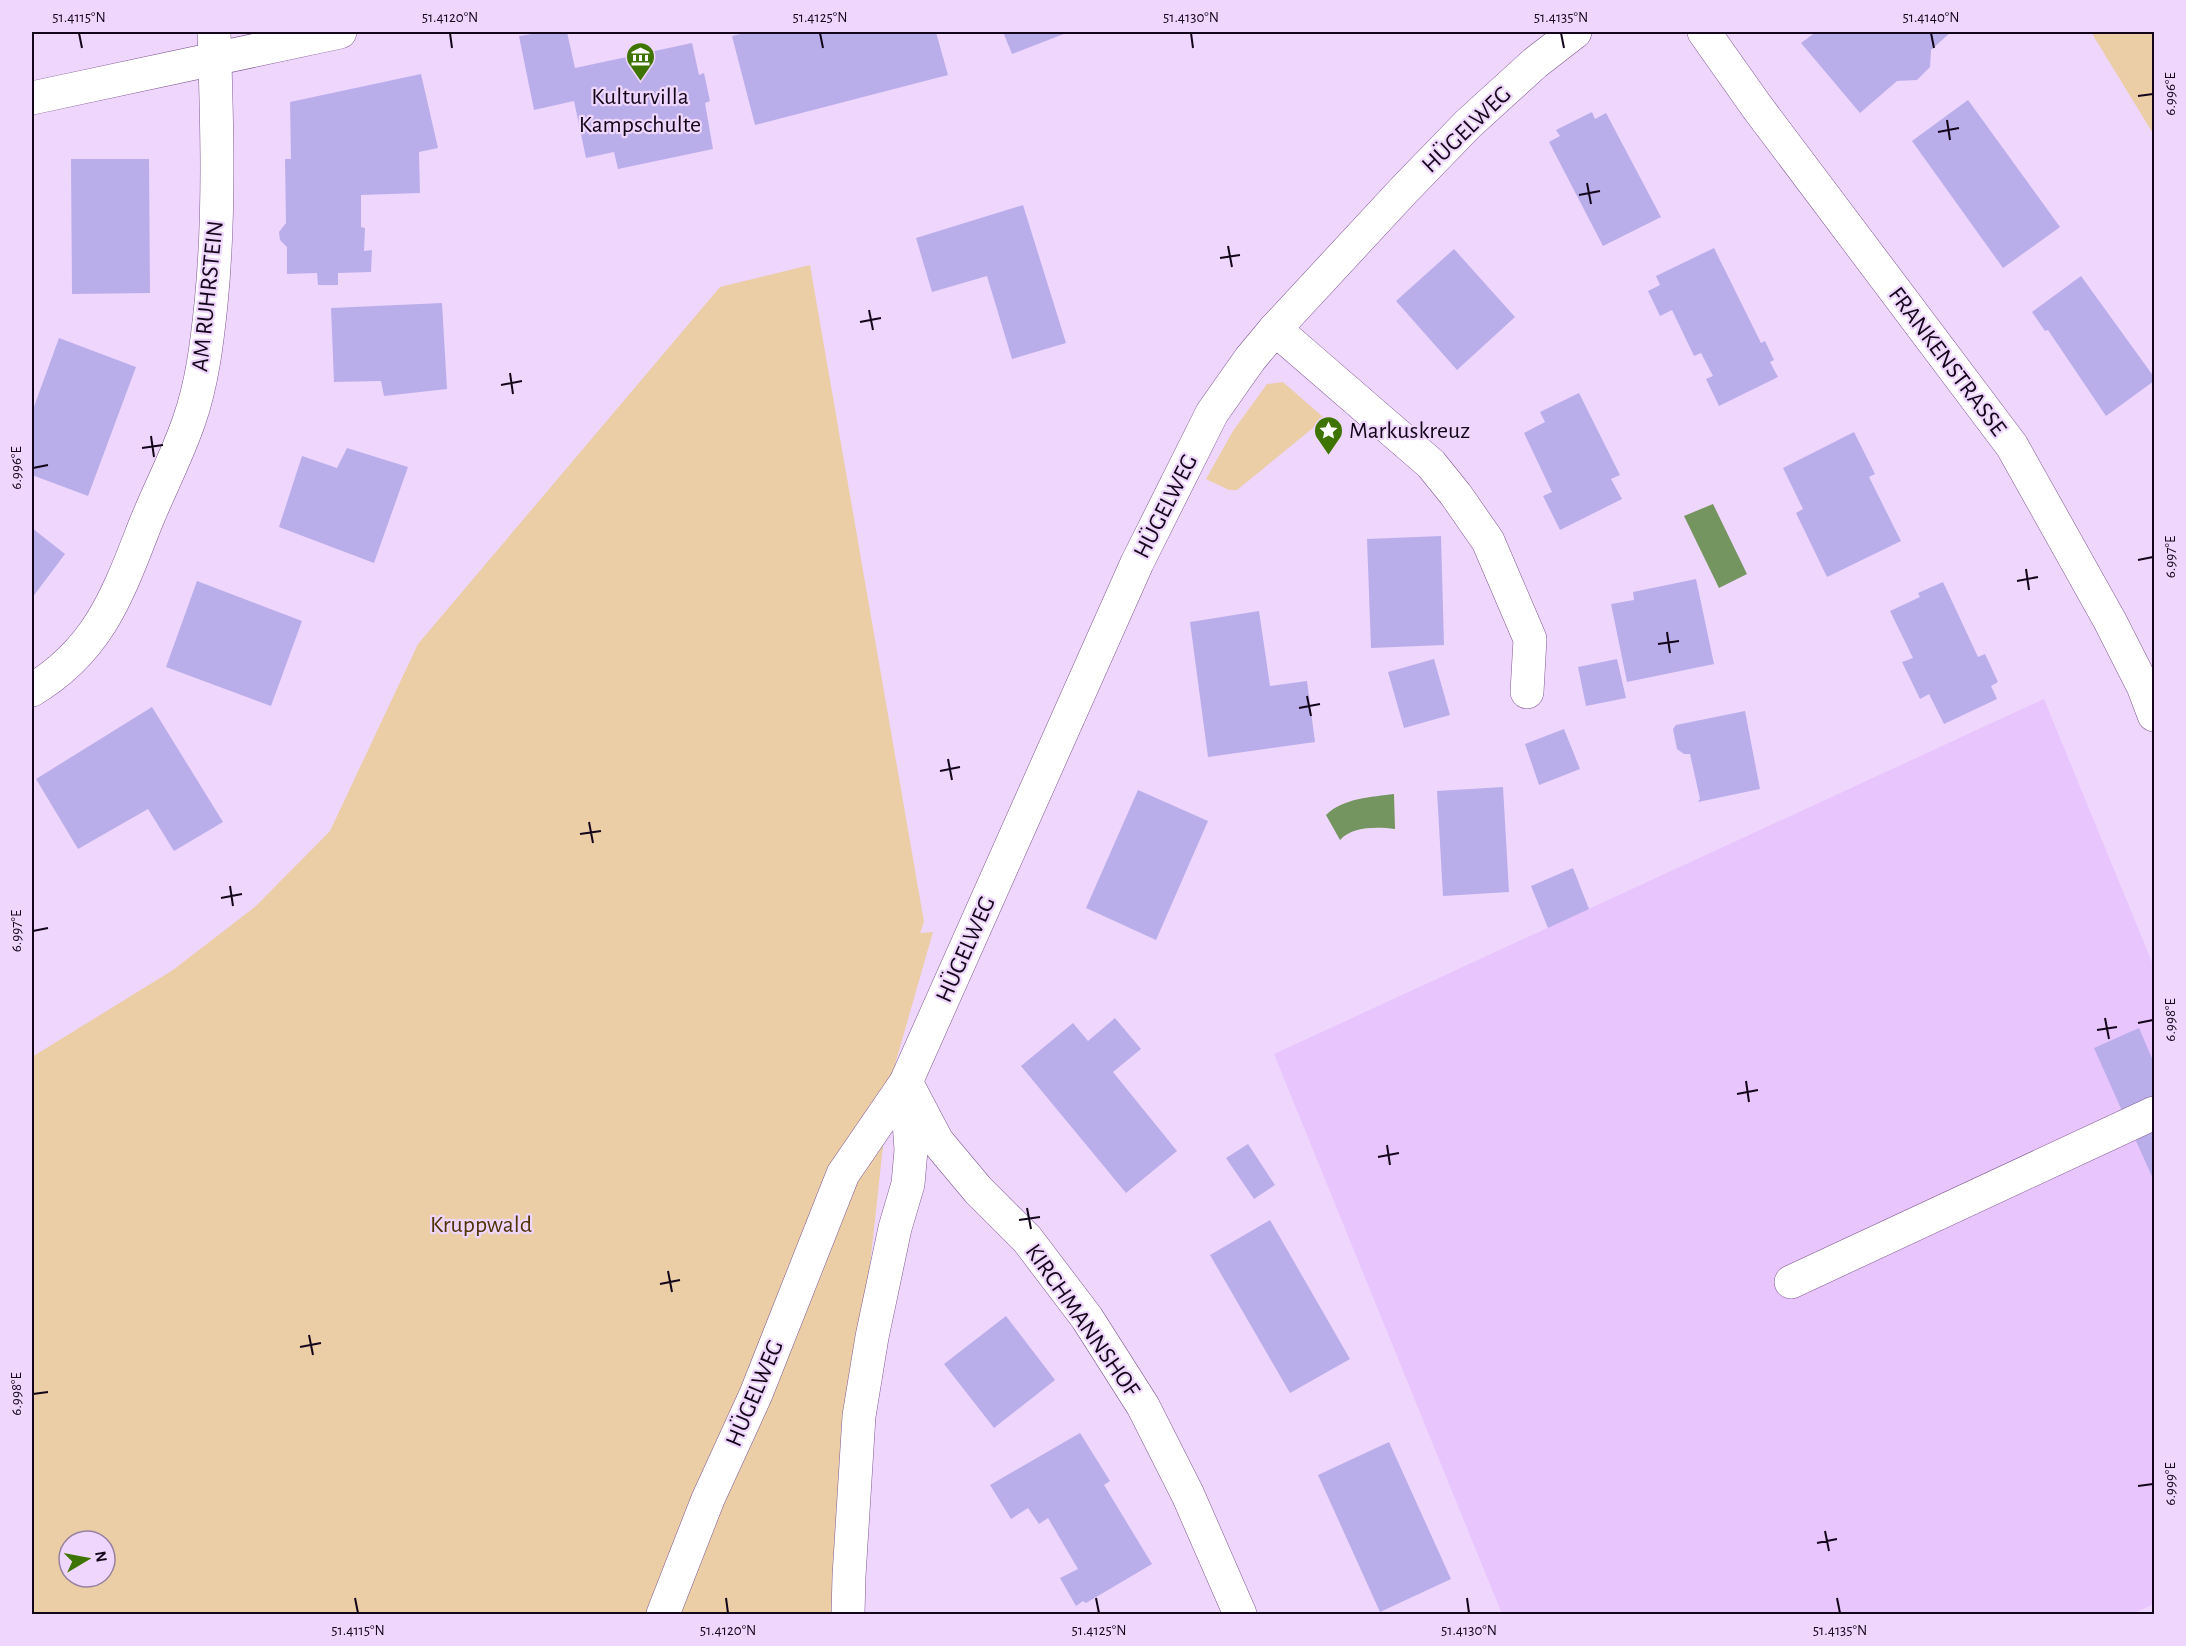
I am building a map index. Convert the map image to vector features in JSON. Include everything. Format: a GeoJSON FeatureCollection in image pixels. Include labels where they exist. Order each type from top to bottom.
{"type":"FeatureCollection","features":[{"type":"Feature","properties":{"kind":"street"},"geometry":{"type":"LineString","coordinates":[[32,98],[214,44],[340,32]]}},
{"type":"Feature","properties":{"kind":"street","name":"HÜGELWEG"},"geometry":{"type":"LineString","coordinates":[[663,1614],[708,1499],[756,1394],[843,1173],[906,1082],[1142,552],[1212,413],[1250,359],[1275,329],[1404,190],[1468,124],[1535,63],[1575,32]]}},
{"type":"Feature","properties":{"kind":"street","name":"FRANKENSTRASSE"},"geometry":{"type":"LineString","coordinates":[[1704,32],[1757,107],[2012,446],[2110,621],[2143,686],[2154,715]]}},
{"type":"Feature","properties":{"kind":"street","name":"AM RUHRSTEIN"},"geometry":{"type":"LineString","coordinates":[[32,690],[47,681],[79,652],[100,627],[119,592],[152,507],[190,420],[206,350],[214,259],[217,102],[214,44]]}},
{"type":"Feature","properties":{"kind":"street"},"geometry":{"type":"LineString","coordinates":[[1275,329],[1431,464],[1456,495],[1488,542],[1530,639],[1527,693]]}},
{"type":"Feature","properties":{"kind":"street","name":"HÜGELWEG"},"geometry":{"type":"LineString","coordinates":[[848,1614],[859,1416],[874,1326],[895,1228],[908,1184],[910,1150],[906,1082]]}},
{"type":"Feature","properties":{"kind":"street","name":"KIRCHMANNSHOF"},"geometry":{"type":"LineString","coordinates":[[906,1082],[937,1141],[978,1190],[1027,1239],[1087,1317],[1137,1396],[1188,1495],[1240,1614]]}},
{"type":"Feature","properties":{"kind":"street"},"geometry":{"type":"LineString","coordinates":[[1791,1282],[2154,1113]]}},
{"type":"Feature","properties":{"kind":"shaded area"},"geometry":{"type":"Polygon","coordinates":[[[1713,504],[1747,574],[1719,588],[1684,516],[1713,504]]]}},
{"type":"Feature","properties":{"kind":"shaded area"},"geometry":{"type":"Polygon","coordinates":[[[2044,699],[2154,967],[2154,1604],[2132,1614],[1502,1614],[1274,1054],[2044,699]]]}},
{"type":"Feature","properties":{"kind":"shaded area"},"geometry":{"type":"Polygon","coordinates":[[[1394,794],[1395,829],[1358,830],[1345,835],[1340,840],[1326,815],[1349,802],[1394,794]]]}},
{"type":"Feature","properties":{"kind":"green space"},"geometry":{"type":"Polygon","coordinates":[[[2091,32],[2154,32],[2154,135],[2091,32]]]}},
{"type":"Feature","properties":{"kind":"green space","name":"Kruppwald"},"geometry":{"type":"Polygon","coordinates":[[[810,265],[924,922],[920,933],[933,932],[890,1082],[832,1614],[32,1614],[32,1057],[173,970],[256,906],[330,831],[418,644],[720,287],[810,265]]]}},
{"type":"Feature","properties":{"kind":"green space"},"geometry":{"type":"Polygon","coordinates":[[[1283,382],[1323,417],[1319,423],[1237,490],[1229,490],[1206,479],[1233,431],[1267,384],[1283,382]]]}},
{"type":"Feature","properties":{"kind":"building"},"geometry":{"type":"Polygon","coordinates":[[[545,32],[567,32],[575,68],[692,43],[699,75],[704,73],[710,101],[705,103],[713,149],[618,169],[614,152],[586,158],[574,101],[534,110],[519,36],[545,32]]]}},
{"type":"Feature","properties":{"kind":"building"},"geometry":{"type":"Polygon","coordinates":[[[749,32],[936,32],[948,75],[755,125],[732,36],[749,32]]]}},
{"type":"Feature","properties":{"kind":"building"},"geometry":{"type":"Polygon","coordinates":[[[1003,32],[1069,32],[1012,54],[1003,32]]]}},
{"type":"Feature","properties":{"kind":"building"},"geometry":{"type":"Polygon","coordinates":[[[1816,32],[1951,32],[1931,50],[1930,67],[1917,80],[1897,81],[1860,113],[1801,43],[1816,32]]]}},
{"type":"Feature","properties":{"kind":"building"},"geometry":{"type":"Polygon","coordinates":[[[421,74],[438,148],[419,152],[420,193],[361,195],[361,227],[365,228],[364,251],[372,250],[371,272],[338,273],[338,285],[318,285],[317,273],[287,274],[287,247],[280,240],[279,232],[286,223],[285,159],[291,159],[290,102],[421,74]]]}},
{"type":"Feature","properties":{"kind":"building"},"geometry":{"type":"Polygon","coordinates":[[[1968,100],[2060,227],[2003,268],[1912,141],[1968,100]]]}},
{"type":"Feature","properties":{"kind":"building"},"geometry":{"type":"Polygon","coordinates":[[[1592,112],[1595,119],[1606,113],[1661,217],[1603,246],[1549,142],[1560,136],[1556,130],[1592,112]]]}},
{"type":"Feature","properties":{"kind":"building"},"geometry":{"type":"Polygon","coordinates":[[[71,159],[149,159],[150,293],[72,294],[71,159]]]}},
{"type":"Feature","properties":{"kind":"building"},"geometry":{"type":"Polygon","coordinates":[[[1023,205],[1066,343],[1012,359],[987,276],[932,292],[916,238],[1023,205]]]}},
{"type":"Feature","properties":{"kind":"building"},"geometry":{"type":"Polygon","coordinates":[[[1714,248],[1761,343],[1765,341],[1774,360],[1770,362],[1778,377],[1719,406],[1706,379],[1713,376],[1701,353],[1694,356],[1672,310],[1660,316],[1648,291],[1660,285],[1656,276],[1714,248]]]}},
{"type":"Feature","properties":{"kind":"building"},"geometry":{"type":"Polygon","coordinates":[[[1454,249],[1515,317],[1457,370],[1396,301],[1454,249]]]}},
{"type":"Feature","properties":{"kind":"building"},"geometry":{"type":"Polygon","coordinates":[[[2081,276],[2154,377],[2154,381],[2106,416],[2048,330],[2045,331],[2032,312],[2081,276]]]}},
{"type":"Feature","properties":{"kind":"building"},"geometry":{"type":"Polygon","coordinates":[[[442,303],[447,389],[384,396],[381,381],[334,382],[331,308],[442,303]]]}},
{"type":"Feature","properties":{"kind":"building"},"geometry":{"type":"Polygon","coordinates":[[[59,338],[136,367],[88,496],[32,475],[32,412],[59,338]]]}},
{"type":"Feature","properties":{"kind":"building"},"geometry":{"type":"Polygon","coordinates":[[[1579,393],[1620,475],[1611,479],[1622,499],[1560,530],[1543,496],[1552,492],[1524,433],[1545,422],[1540,412],[1579,393]]]}},
{"type":"Feature","properties":{"kind":"building"},"geometry":{"type":"Polygon","coordinates":[[[1854,432],[1875,474],[1869,477],[1901,541],[1827,577],[1796,513],[1803,509],[1783,468],[1854,432]]]}},
{"type":"Feature","properties":{"kind":"building"},"geometry":{"type":"Polygon","coordinates":[[[347,448],[408,467],[374,563],[279,527],[302,456],[337,468],[347,448]]]}},
{"type":"Feature","properties":{"kind":"building"},"geometry":{"type":"Polygon","coordinates":[[[32,528],[65,554],[32,598],[32,528]]]}},
{"type":"Feature","properties":{"kind":"building"},"geometry":{"type":"Polygon","coordinates":[[[1441,536],[1444,645],[1371,648],[1367,539],[1441,536]]]}},
{"type":"Feature","properties":{"kind":"building"},"geometry":{"type":"Polygon","coordinates":[[[1696,579],[1714,664],[1627,682],[1611,604],[1634,600],[1633,592],[1696,579]]]}},
{"type":"Feature","properties":{"kind":"building"},"geometry":{"type":"Polygon","coordinates":[[[197,581],[302,621],[271,706],[166,667],[197,581]]]}},
{"type":"Feature","properties":{"kind":"building"},"geometry":{"type":"Polygon","coordinates":[[[1943,582],[1978,657],[1985,654],[1998,682],[1991,686],[1997,699],[1944,724],[1929,694],[1920,699],[1902,662],[1913,658],[1890,611],[1920,597],[1918,593],[1943,582]]]}},
{"type":"Feature","properties":{"kind":"building"},"geometry":{"type":"Polygon","coordinates":[[[1259,611],[1270,686],[1307,681],[1315,742],[1208,757],[1190,622],[1259,611]]]}},
{"type":"Feature","properties":{"kind":"building"},"geometry":{"type":"Polygon","coordinates":[[[1434,659],[1450,715],[1404,728],[1388,672],[1434,659]]]}},
{"type":"Feature","properties":{"kind":"building"},"geometry":{"type":"Polygon","coordinates":[[[1617,659],[1626,698],[1586,706],[1578,667],[1617,659]]]}},
{"type":"Feature","properties":{"kind":"building"},"geometry":{"type":"Polygon","coordinates":[[[152,707],[223,822],[174,851],[148,809],[78,849],[36,779],[152,707]]]}},
{"type":"Feature","properties":{"kind":"building"},"geometry":{"type":"Polygon","coordinates":[[[1745,711],[1760,789],[1698,802],[1700,799],[1690,754],[1684,754],[1677,749],[1673,729],[1676,725],[1745,711]]]}},
{"type":"Feature","properties":{"kind":"building"},"geometry":{"type":"Polygon","coordinates":[[[1564,729],[1580,769],[1539,785],[1525,744],[1564,729]]]}},
{"type":"Feature","properties":{"kind":"building"},"geometry":{"type":"Polygon","coordinates":[[[1503,787],[1509,892],[1443,896],[1437,791],[1503,787]]]}},
{"type":"Feature","properties":{"kind":"building"},"geometry":{"type":"Polygon","coordinates":[[[1138,790],[1208,821],[1156,940],[1086,908],[1138,790]]]}},
{"type":"Feature","properties":{"kind":"building"},"geometry":{"type":"Polygon","coordinates":[[[1573,868],[1589,909],[1548,928],[1531,886],[1573,868]]]}},
{"type":"Feature","properties":{"kind":"building"},"geometry":{"type":"Polygon","coordinates":[[[1115,1018],[1141,1049],[1113,1072],[1177,1151],[1126,1193],[1021,1066],[1073,1023],[1088,1041],[1115,1018]]]}},
{"type":"Feature","properties":{"kind":"building"},"geometry":{"type":"Polygon","coordinates":[[[2139,1028],[2154,1063],[2154,1099],[2123,1113],[2094,1048],[2139,1028]]]}},
{"type":"Feature","properties":{"kind":"building"},"geometry":{"type":"Polygon","coordinates":[[[2154,1122],[2154,1181],[2132,1132],[2154,1122]]]}},
{"type":"Feature","properties":{"kind":"building"},"geometry":{"type":"Polygon","coordinates":[[[1248,1144],[1275,1185],[1254,1199],[1226,1158],[1248,1144]]]}},
{"type":"Feature","properties":{"kind":"building"},"geometry":{"type":"Polygon","coordinates":[[[1270,1220],[1350,1359],[1290,1393],[1210,1255],[1270,1220]]]}},
{"type":"Feature","properties":{"kind":"building"},"geometry":{"type":"Polygon","coordinates":[[[1006,1316],[1055,1380],[994,1428],[944,1364],[1006,1316]]]}},
{"type":"Feature","properties":{"kind":"building"},"geometry":{"type":"Polygon","coordinates":[[[1080,1433],[1110,1481],[1104,1485],[1152,1564],[1086,1603],[1083,1601],[1076,1606],[1060,1578],[1078,1569],[1048,1518],[1039,1524],[1028,1508],[1011,1519],[990,1485],[1080,1433]]]}},
{"type":"Feature","properties":{"kind":"building"},"geometry":{"type":"Polygon","coordinates":[[[1389,1442],[1451,1579],[1380,1612],[1318,1475],[1389,1442]]]}},
{"type":"Feature","properties":{"kind":"place","name":"Kulturvilla Kampschulte"},"geometry":{"type":"Point","coordinates":[640,82]}},
{"type":"Feature","properties":{"kind":"place","name":"Markuskreuz"},"geometry":{"type":"Point","coordinates":[1328,456]}}]}
